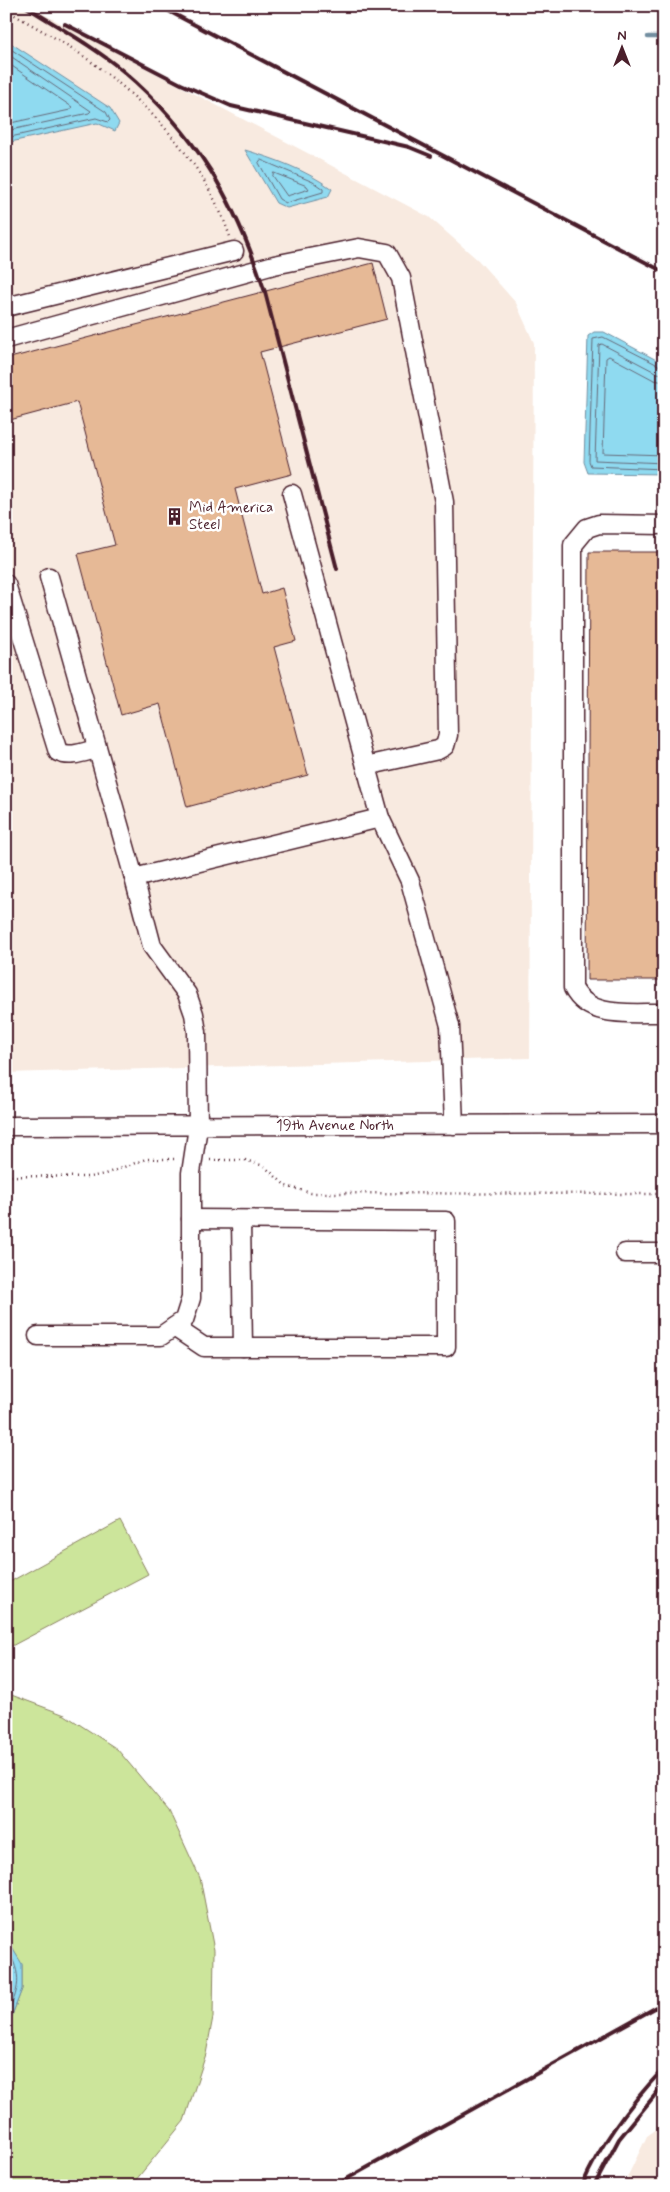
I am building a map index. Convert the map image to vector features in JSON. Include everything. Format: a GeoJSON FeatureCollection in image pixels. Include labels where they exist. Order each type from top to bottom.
{"type":"FeatureCollection","features":[{"type":"Feature","properties":{"kind":"street"},"geometry":{"type":"LineString","coordinates":[[6,339],[274,265],[360,248],[386,252],[401,278],[444,502],[448,735],[445,746],[438,750],[366,766]]}},
{"type":"Feature","properties":{"kind":"street"},"geometry":{"type":"LineString","coordinates":[[6,307],[234,251]]}},
{"type":"Feature","properties":{"kind":"street"},"geometry":{"type":"LineString","coordinates":[[292,494],[380,818],[410,881],[450,1026],[454,1125]]}},
{"type":"Feature","properties":{"kind":"street"},"geometry":{"type":"LineString","coordinates":[[664,525],[599,524],[587,528],[573,545],[573,988],[578,998],[593,1009],[610,1012],[664,1013]]}},
{"type":"Feature","properties":{"kind":"street"},"geometry":{"type":"LineString","coordinates":[[38,1336],[161,1336],[184,1320],[191,1298],[193,1160],[198,1127],[197,1032],[194,1014],[187,994],[152,946],[49,577]]}},
{"type":"Feature","properties":{"kind":"street"},"geometry":{"type":"LineString","coordinates":[[8,593],[58,752],[64,755],[96,749]]}},
{"type":"Feature","properties":{"kind":"street"},"geometry":{"type":"LineString","coordinates":[[134,878],[380,818]]}},
{"type":"Feature","properties":{"kind":"street","name":"19th Avenue North"},"geometry":{"type":"LineString","coordinates":[[6,1126],[198,1127],[664,1124]]}},
{"type":"Feature","properties":{"kind":"street"},"geometry":{"type":"LineString","coordinates":[[174,1327],[204,1347],[446,1347],[446,1221],[191,1219]]}},
{"type":"Feature","properties":{"kind":"street"},"geometry":{"type":"LineString","coordinates":[[241,1220],[242,1347]]}},
{"type":"Feature","properties":{"kind":"street"},"geometry":{"type":"LineString","coordinates":[[625,1252],[664,1252]]}},
{"type":"Feature","properties":{"kind":"path"},"geometry":{"type":"LineString","coordinates":[[6,10],[72,48],[100,68],[125,88],[152,116],[197,167],[224,221],[234,251]]}},
{"type":"Feature","properties":{"kind":"path"},"geometry":{"type":"LineString","coordinates":[[6,1176],[90,1177],[105,1174],[146,1159],[245,1160],[264,1166],[286,1186],[311,1193],[664,1194]]}},
{"type":"Feature","properties":{"kind":"shaded area"},"geometry":{"type":"Polygon","coordinates":[[[6,6],[28,6],[429,217],[478,260],[516,303],[534,343],[530,1058],[6,1073],[6,6]]]}},
{"type":"Feature","properties":{"kind":"shaded area"},"geometry":{"type":"Polygon","coordinates":[[[664,2124],[664,2186],[623,2186],[647,2136],[664,2124]]]}},
{"type":"Feature","properties":{"kind":"green space"},"geometry":{"type":"Polygon","coordinates":[[[120,1521],[148,1574],[6,1649],[6,1584],[120,1521]]]}},
{"type":"Feature","properties":{"kind":"green space"},"geometry":{"type":"Polygon","coordinates":[[[6,1693],[65,1715],[117,1749],[169,1811],[200,1878],[214,1950],[213,2017],[206,2054],[184,2121],[131,2186],[6,2186],[6,2137],[10,2130],[6,2103],[6,2031],[22,1989],[22,1965],[6,1938],[6,1693]]]}},
{"type":"Feature","properties":{"kind":"water"},"geometry":{"type":"Polygon","coordinates":[[[6,40],[110,108],[119,123],[115,131],[97,123],[6,143],[6,40]]]}},
{"type":"Feature","properties":{"kind":"water"},"geometry":{"type":"Polygon","coordinates":[[[245,150],[279,161],[312,176],[332,189],[328,197],[287,208],[276,203],[245,150]]]}},
{"type":"Feature","properties":{"kind":"water"},"geometry":{"type":"Polygon","coordinates":[[[594,332],[604,332],[664,364],[664,474],[588,473],[584,462],[588,336],[594,332]]]}},
{"type":"Feature","properties":{"kind":"water"},"geometry":{"type":"Polygon","coordinates":[[[6,1938],[22,1964],[22,1989],[6,2031],[6,1938]]]}},
{"type":"Feature","properties":{"kind":"building","name":"Mid America Steel"},"geometry":{"type":"Polygon","coordinates":[[[373,263],[387,319],[260,352],[292,474],[235,489],[262,594],[282,588],[296,641],[274,647],[308,775],[187,807],[160,704],[121,715],[78,554],[115,545],[77,402],[6,421],[6,359],[373,263]]]}},
{"type":"Feature","properties":{"kind":"building"},"geometry":{"type":"Polygon","coordinates":[[[589,552],[664,552],[664,980],[587,980],[589,552]]]}},
{"type":"Feature","properties":{"kind":"waterway"},"geometry":{"type":"LineString","coordinates":[[648,37],[664,37]]}},
{"type":"Feature","properties":{"kind":"railway"},"geometry":{"type":"LineString","coordinates":[[25,6],[100,53],[149,95],[193,144],[226,198],[241,228],[265,292],[337,569]]}},
{"type":"Feature","properties":{"kind":"railway"},"geometry":{"type":"LineString","coordinates":[[159,6],[664,272]]}},
{"type":"Feature","properties":{"kind":"railway"},"geometry":{"type":"LineString","coordinates":[[65,24],[181,84],[231,106],[409,147],[431,156]]}},
{"type":"Feature","properties":{"kind":"railway"},"geometry":{"type":"LineString","coordinates":[[334,2186],[664,2003]]}},
{"type":"Feature","properties":{"kind":"railway"},"geometry":{"type":"LineString","coordinates":[[582,2186],[598,2154],[618,2123],[664,2068]]}},
{"type":"Feature","properties":{"kind":"railway"},"geometry":{"type":"LineString","coordinates":[[594,2186],[619,2139],[664,2084]]}},
{"type":"Feature","properties":{"kind":"place","name":"Mid America Steel"},"geometry":{"type":"Point","coordinates":[175,517]}}]}
